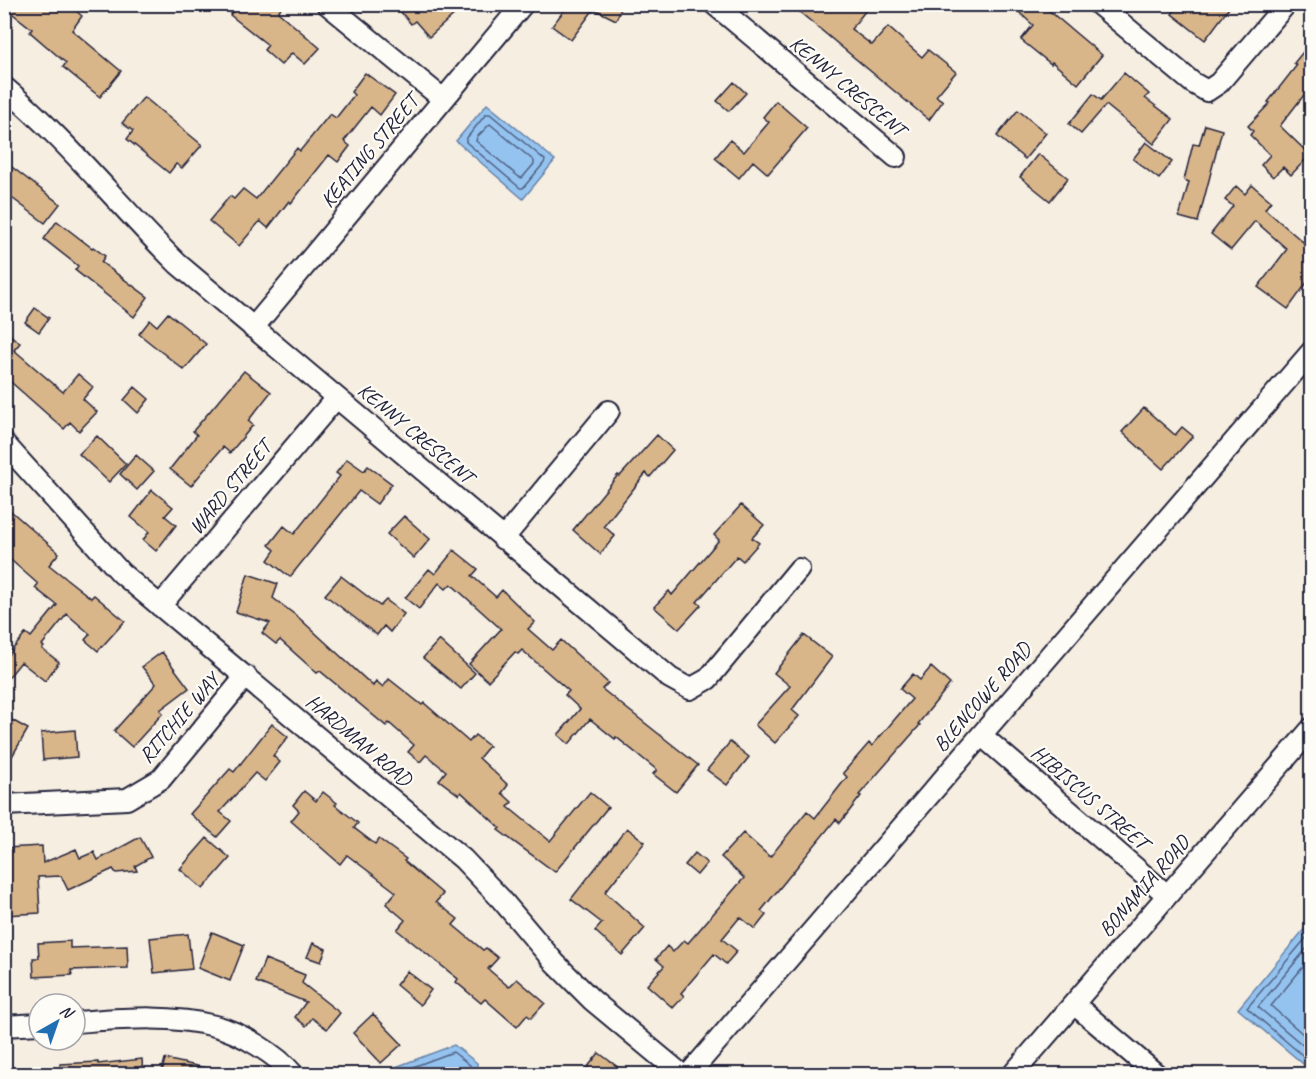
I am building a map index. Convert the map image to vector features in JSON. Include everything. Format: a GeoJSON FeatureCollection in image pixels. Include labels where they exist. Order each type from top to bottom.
{"type":"FeatureCollection","features":[{"type":"Feature","properties":{"kind":"street"},"geometry":{"type":"LineString","coordinates":[[327,4],[443,99]]}},
{"type":"Feature","properties":{"kind":"street","name":"KEATING STREET"},"geometry":{"type":"LineString","coordinates":[[253,328],[523,4]]}},
{"type":"Feature","properties":{"kind":"street","name":"KENNY CRESCENT"},"geometry":{"type":"LineString","coordinates":[[714,4],[896,157]]}},
{"type":"Feature","properties":{"kind":"street"},"geometry":{"type":"LineString","coordinates":[[1098,4],[1193,83],[1207,91],[1219,83],[1287,4]]}},
{"type":"Feature","properties":{"kind":"street","name":"KENNY CRESCENT"},"geometry":{"type":"LineString","coordinates":[[4,87],[63,142],[148,235],[178,264],[670,678],[690,689],[708,679],[799,569]]}},
{"type":"Feature","properties":{"kind":"street","name":"BLENCOWE ROAD"},"geometry":{"type":"LineString","coordinates":[[689,1074],[1311,351]]}},
{"type":"Feature","properties":{"kind":"street","name":"WARD STREET"},"geometry":{"type":"LineString","coordinates":[[160,606],[336,398]]}},
{"type":"Feature","properties":{"kind":"street"},"geometry":{"type":"LineString","coordinates":[[503,538],[609,411]]}},
{"type":"Feature","properties":{"kind":"street","name":"HARDMAN ROAD"},"geometry":{"type":"LineString","coordinates":[[4,443],[121,573],[463,859],[501,899],[555,963],[592,1000],[681,1074]]}},
{"type":"Feature","properties":{"kind":"street","name":"RITCHIE WAY"},"geometry":{"type":"LineString","coordinates":[[4,805],[127,799],[161,779],[246,676]]}},
{"type":"Feature","properties":{"kind":"street","name":"BONAMIA ROAD"},"geometry":{"type":"LineString","coordinates":[[1013,1074],[1311,728]]}},
{"type":"Feature","properties":{"kind":"street","name":"HIBISCUS STREET"},"geometry":{"type":"LineString","coordinates":[[981,735],[1167,895]]}},
{"type":"Feature","properties":{"kind":"street"},"geometry":{"type":"LineString","coordinates":[[1074,1004],[1156,1074]]}},
{"type":"Feature","properties":{"kind":"street"},"geometry":{"type":"LineString","coordinates":[[87,1021],[171,1020],[216,1026],[256,1044],[285,1065],[293,1074]]}},
{"type":"Feature","properties":{"kind":"street"},"geometry":{"type":"LineString","coordinates":[[4,1026],[27,1025]]}},
{"type":"Feature","properties":{"kind":"water"},"geometry":{"type":"Polygon","coordinates":[[[487,104],[555,160],[523,199],[456,141],[487,104]]]}},
{"type":"Feature","properties":{"kind":"water"},"geometry":{"type":"Polygon","coordinates":[[[1311,921],[1312,1064],[1308,1068],[1238,1009],[1311,921]]]}},
{"type":"Feature","properties":{"kind":"water"},"geometry":{"type":"Polygon","coordinates":[[[454,1045],[477,1063],[477,1074],[377,1074],[454,1045]]]}},
{"type":"Feature","properties":{"kind":"building"},"geometry":{"type":"Polygon","coordinates":[[[4,4],[68,4],[82,16],[72,30],[121,71],[100,97],[63,67],[66,63],[30,32],[32,29],[4,7],[4,4]]]}},
{"type":"Feature","properties":{"kind":"building"},"geometry":{"type":"Polygon","coordinates":[[[239,4],[284,4],[278,12],[320,48],[305,64],[292,53],[281,65],[264,50],[268,45],[230,15],[239,4]]]}},
{"type":"Feature","properties":{"kind":"building"},"geometry":{"type":"Polygon","coordinates":[[[394,4],[466,4],[429,37],[415,21],[411,24],[394,4]]]}},
{"type":"Feature","properties":{"kind":"building"},"geometry":{"type":"Polygon","coordinates":[[[569,4],[623,4],[616,20],[594,9],[571,40],[552,26],[569,4]]]}},
{"type":"Feature","properties":{"kind":"building"},"geometry":{"type":"Polygon","coordinates":[[[790,4],[859,4],[866,10],[851,29],[872,45],[888,27],[922,57],[928,50],[956,72],[936,96],[943,101],[929,120],[790,4]]]}},
{"type":"Feature","properties":{"kind":"building"},"geometry":{"type":"Polygon","coordinates":[[[1010,4],[1041,4],[1102,55],[1078,84],[1021,40],[1033,25],[1010,4]]]}},
{"type":"Feature","properties":{"kind":"building"},"geometry":{"type":"Polygon","coordinates":[[[1179,4],[1232,4],[1205,40],[1172,14],[1179,4]]]}},
{"type":"Feature","properties":{"kind":"building"},"geometry":{"type":"Polygon","coordinates":[[[1311,42],[1311,86],[1280,126],[1310,155],[1291,175],[1283,167],[1273,177],[1261,165],[1270,155],[1250,135],[1253,131],[1248,126],[1270,103],[1268,102],[1297,65],[1294,63],[1311,42]]]}},
{"type":"Feature","properties":{"kind":"building"},"geometry":{"type":"Polygon","coordinates":[[[365,73],[395,95],[380,115],[371,107],[344,141],[350,146],[338,162],[329,155],[268,228],[260,221],[239,246],[209,221],[230,196],[234,199],[243,189],[256,199],[297,148],[300,151],[330,114],[336,118],[354,95],[351,92],[365,73]]]}},
{"type":"Feature","properties":{"kind":"building"},"geometry":{"type":"Polygon","coordinates":[[[1124,73],[1149,94],[1145,98],[1173,119],[1154,144],[1106,105],[1081,134],[1069,124],[1093,94],[1101,100],[1124,73]]]}},
{"type":"Feature","properties":{"kind":"building"},"geometry":{"type":"Polygon","coordinates":[[[734,82],[746,93],[729,111],[717,101],[734,82]]]}},
{"type":"Feature","properties":{"kind":"building"},"geometry":{"type":"Polygon","coordinates":[[[144,97],[202,145],[182,168],[176,164],[169,173],[127,139],[133,131],[122,123],[144,97]]]}},
{"type":"Feature","properties":{"kind":"building"},"geometry":{"type":"Polygon","coordinates":[[[776,101],[807,128],[768,174],[753,161],[739,178],[715,158],[730,140],[744,152],[769,122],[763,117],[776,101]]]}},
{"type":"Feature","properties":{"kind":"building"},"geometry":{"type":"Polygon","coordinates":[[[1018,110],[1046,133],[1025,159],[997,136],[1018,110]]]}},
{"type":"Feature","properties":{"kind":"building"},"geometry":{"type":"Polygon","coordinates":[[[1205,125],[1222,130],[1198,222],[1179,217],[1189,182],[1184,180],[1193,144],[1199,145],[1205,125]]]}},
{"type":"Feature","properties":{"kind":"building"},"geometry":{"type":"Polygon","coordinates":[[[1146,142],[1172,162],[1159,179],[1133,159],[1146,142]]]}},
{"type":"Feature","properties":{"kind":"building"},"geometry":{"type":"Polygon","coordinates":[[[1038,154],[1068,178],[1050,201],[1020,177],[1038,154]]]}},
{"type":"Feature","properties":{"kind":"building"},"geometry":{"type":"Polygon","coordinates":[[[4,161],[60,204],[45,223],[4,192],[4,161]]]}},
{"type":"Feature","properties":{"kind":"building"},"geometry":{"type":"Polygon","coordinates":[[[1252,185],[1271,201],[1265,209],[1303,242],[1311,233],[1311,277],[1288,309],[1258,287],[1287,249],[1255,221],[1231,250],[1211,234],[1233,206],[1225,200],[1236,186],[1245,194],[1252,185]]]}},
{"type":"Feature","properties":{"kind":"building"},"geometry":{"type":"Polygon","coordinates":[[[57,221],[105,256],[101,262],[148,297],[134,317],[75,270],[78,266],[44,239],[57,221]]]}},
{"type":"Feature","properties":{"kind":"building"},"geometry":{"type":"Polygon","coordinates":[[[35,308],[49,318],[39,332],[25,322],[35,308]]]}},
{"type":"Feature","properties":{"kind":"building"},"geometry":{"type":"Polygon","coordinates":[[[168,313],[206,344],[184,370],[139,334],[150,320],[157,326],[168,313]]]}},
{"type":"Feature","properties":{"kind":"building"},"geometry":{"type":"Polygon","coordinates":[[[4,330],[20,343],[14,350],[63,392],[78,374],[93,387],[83,399],[97,412],[79,431],[70,422],[64,429],[4,376],[4,330]]]}},
{"type":"Feature","properties":{"kind":"building"},"geometry":{"type":"Polygon","coordinates":[[[244,371],[271,392],[248,421],[253,425],[230,453],[223,447],[191,486],[170,469],[197,435],[193,431],[244,371]]]}},
{"type":"Feature","properties":{"kind":"building"},"geometry":{"type":"Polygon","coordinates":[[[135,387],[149,399],[138,413],[124,400],[135,387]]]}},
{"type":"Feature","properties":{"kind":"building"},"geometry":{"type":"Polygon","coordinates":[[[1144,408],[1175,435],[1182,427],[1193,436],[1163,469],[1122,432],[1144,408]]]}},
{"type":"Feature","properties":{"kind":"building"},"geometry":{"type":"Polygon","coordinates":[[[657,435],[673,450],[650,477],[646,473],[604,526],[615,536],[600,554],[573,530],[618,475],[620,476],[657,435]]]}},
{"type":"Feature","properties":{"kind":"building"},"geometry":{"type":"Polygon","coordinates":[[[97,436],[126,464],[109,482],[79,454],[97,436]]]}},
{"type":"Feature","properties":{"kind":"building"},"geometry":{"type":"Polygon","coordinates":[[[136,455],[154,471],[137,490],[120,474],[136,455]]]}},
{"type":"Feature","properties":{"kind":"building"},"geometry":{"type":"Polygon","coordinates":[[[347,459],[364,471],[368,466],[392,484],[377,504],[359,491],[290,577],[268,560],[275,550],[269,545],[284,526],[294,534],[340,476],[336,473],[347,459]]]}},
{"type":"Feature","properties":{"kind":"building"},"geometry":{"type":"Polygon","coordinates":[[[152,490],[173,507],[165,516],[176,525],[156,551],[143,540],[149,532],[131,517],[152,490]]]}},
{"type":"Feature","properties":{"kind":"building"},"geometry":{"type":"Polygon","coordinates":[[[4,505],[59,553],[49,565],[91,598],[94,595],[125,621],[98,651],[85,640],[90,634],[67,614],[42,645],[44,647],[42,649],[59,662],[45,681],[21,662],[4,683],[4,660],[26,633],[31,637],[57,605],[35,588],[38,584],[4,554],[4,505]]]}},
{"type":"Feature","properties":{"kind":"building"},"geometry":{"type":"Polygon","coordinates":[[[741,505],[764,525],[752,538],[759,543],[743,561],[737,556],[697,602],[701,605],[679,629],[654,607],[669,591],[672,595],[719,540],[714,535],[741,505]]]}},
{"type":"Feature","properties":{"kind":"building"},"geometry":{"type":"Polygon","coordinates":[[[404,516],[430,539],[414,558],[387,534],[404,516]]]}},
{"type":"Feature","properties":{"kind":"building"},"geometry":{"type":"Polygon","coordinates":[[[454,550],[478,569],[472,576],[496,597],[502,590],[535,622],[528,629],[552,650],[561,640],[608,683],[602,689],[698,765],[676,792],[653,774],[657,770],[590,719],[569,744],[558,735],[580,709],[565,695],[569,691],[522,650],[518,654],[515,652],[488,681],[469,664],[501,629],[451,584],[446,589],[439,583],[419,609],[405,598],[429,569],[435,574],[454,550]]]}},
{"type":"Feature","properties":{"kind":"building"},"geometry":{"type":"Polygon","coordinates":[[[248,574],[278,584],[273,598],[298,617],[373,686],[376,681],[383,687],[389,679],[422,705],[424,703],[469,742],[475,735],[489,746],[479,758],[508,785],[502,793],[512,802],[508,807],[550,841],[590,792],[608,807],[555,872],[498,830],[500,828],[461,792],[459,795],[439,780],[446,771],[426,755],[420,762],[408,752],[414,745],[389,723],[386,726],[320,671],[317,673],[280,640],[276,644],[262,633],[270,623],[236,612],[248,574]]]}},
{"type":"Feature","properties":{"kind":"building"},"geometry":{"type":"Polygon","coordinates":[[[341,576],[380,606],[386,600],[404,614],[390,632],[384,626],[377,635],[325,595],[341,576]]]}},
{"type":"Feature","properties":{"kind":"building"},"geometry":{"type":"Polygon","coordinates":[[[804,635],[832,657],[792,710],[799,716],[775,743],[755,725],[790,686],[774,673],[804,635]]]}},
{"type":"Feature","properties":{"kind":"building"},"geometry":{"type":"Polygon","coordinates":[[[439,640],[475,673],[461,689],[423,658],[439,640]]]}},
{"type":"Feature","properties":{"kind":"building"},"geometry":{"type":"Polygon","coordinates":[[[162,652],[189,688],[160,710],[163,713],[132,747],[114,731],[156,684],[142,667],[162,652]]]}},
{"type":"Feature","properties":{"kind":"building"},"geometry":{"type":"Polygon","coordinates":[[[931,667],[950,684],[918,724],[920,725],[859,795],[861,796],[840,823],[836,819],[761,911],[766,915],[755,929],[740,917],[722,939],[737,951],[726,964],[714,954],[681,993],[684,996],[673,1008],[647,985],[664,966],[656,959],[667,946],[673,952],[684,940],[688,943],[744,878],[721,857],[743,833],[770,857],[807,811],[815,818],[847,777],[843,773],[869,743],[872,746],[912,699],[900,689],[913,674],[920,680],[931,667]]]}},
{"type":"Feature","properties":{"kind":"building"},"geometry":{"type":"Polygon","coordinates":[[[10,719],[28,729],[4,770],[4,730],[10,719]]]}},
{"type":"Feature","properties":{"kind":"building"},"geometry":{"type":"Polygon","coordinates":[[[272,724],[288,737],[273,756],[280,762],[265,781],[255,773],[220,812],[231,821],[217,837],[190,814],[230,769],[234,772],[272,724]]]}},
{"type":"Feature","properties":{"kind":"building"},"geometry":{"type":"Polygon","coordinates":[[[75,730],[77,757],[43,760],[41,733],[75,730]]]}},
{"type":"Feature","properties":{"kind":"building"},"geometry":{"type":"Polygon","coordinates":[[[730,742],[749,757],[727,785],[707,770],[730,742]]]}},
{"type":"Feature","properties":{"kind":"building"},"geometry":{"type":"Polygon","coordinates":[[[304,791],[316,801],[323,792],[358,823],[354,828],[375,844],[379,839],[406,859],[404,861],[443,894],[436,902],[458,919],[453,925],[483,950],[486,948],[498,958],[488,969],[509,987],[517,979],[545,1003],[531,1018],[527,1015],[517,1027],[485,999],[481,1003],[456,982],[458,979],[397,930],[405,920],[386,904],[396,892],[347,855],[340,864],[291,821],[299,811],[293,805],[304,791]]]}},
{"type":"Feature","properties":{"kind":"building"},"geometry":{"type":"Polygon","coordinates":[[[627,828],[645,842],[605,892],[645,928],[622,955],[595,931],[602,923],[571,899],[627,828]]]}},
{"type":"Feature","properties":{"kind":"building"},"geometry":{"type":"Polygon","coordinates":[[[140,837],[151,857],[135,866],[137,871],[116,873],[113,869],[68,890],[61,876],[38,877],[40,913],[4,915],[4,897],[8,897],[5,848],[42,846],[43,863],[76,849],[80,858],[94,852],[98,860],[140,837]]]}},
{"type":"Feature","properties":{"kind":"building"},"geometry":{"type":"Polygon","coordinates":[[[207,838],[230,858],[203,889],[180,869],[207,838]]]}},
{"type":"Feature","properties":{"kind":"building"},"geometry":{"type":"Polygon","coordinates":[[[695,853],[707,863],[697,875],[685,865],[695,853]]]}},
{"type":"Feature","properties":{"kind":"building"},"geometry":{"type":"Polygon","coordinates":[[[212,932],[244,945],[230,981],[198,968],[212,932]]]}},
{"type":"Feature","properties":{"kind":"building"},"geometry":{"type":"Polygon","coordinates":[[[188,934],[192,969],[154,973],[150,938],[188,934]]]}},
{"type":"Feature","properties":{"kind":"building"},"geometry":{"type":"Polygon","coordinates":[[[70,941],[70,948],[127,946],[128,968],[71,970],[72,975],[34,977],[33,958],[39,958],[38,943],[70,941]]]}},
{"type":"Feature","properties":{"kind":"building"},"geometry":{"type":"Polygon","coordinates":[[[313,943],[326,949],[321,962],[307,957],[313,943]]]}},
{"type":"Feature","properties":{"kind":"building"},"geometry":{"type":"Polygon","coordinates":[[[265,959],[305,975],[302,983],[340,1013],[327,1029],[312,1018],[306,1026],[295,1017],[306,1002],[256,982],[265,959]]]}},
{"type":"Feature","properties":{"kind":"building"},"geometry":{"type":"Polygon","coordinates":[[[407,971],[431,990],[420,1005],[396,985],[407,971]]]}},
{"type":"Feature","properties":{"kind":"building"},"geometry":{"type":"Polygon","coordinates":[[[373,1014],[402,1044],[381,1063],[353,1033],[373,1014]]]}},
{"type":"Feature","properties":{"kind":"building"},"geometry":{"type":"Polygon","coordinates":[[[599,1053],[627,1074],[582,1074],[599,1053]]]}},
{"type":"Feature","properties":{"kind":"building"},"geometry":{"type":"Polygon","coordinates":[[[142,1059],[143,1074],[60,1074],[60,1064],[98,1062],[98,1064],[142,1059]]]}},
{"type":"Feature","properties":{"kind":"building"},"geometry":{"type":"Polygon","coordinates":[[[165,1059],[211,1069],[211,1074],[161,1074],[165,1059]]]}}]}
